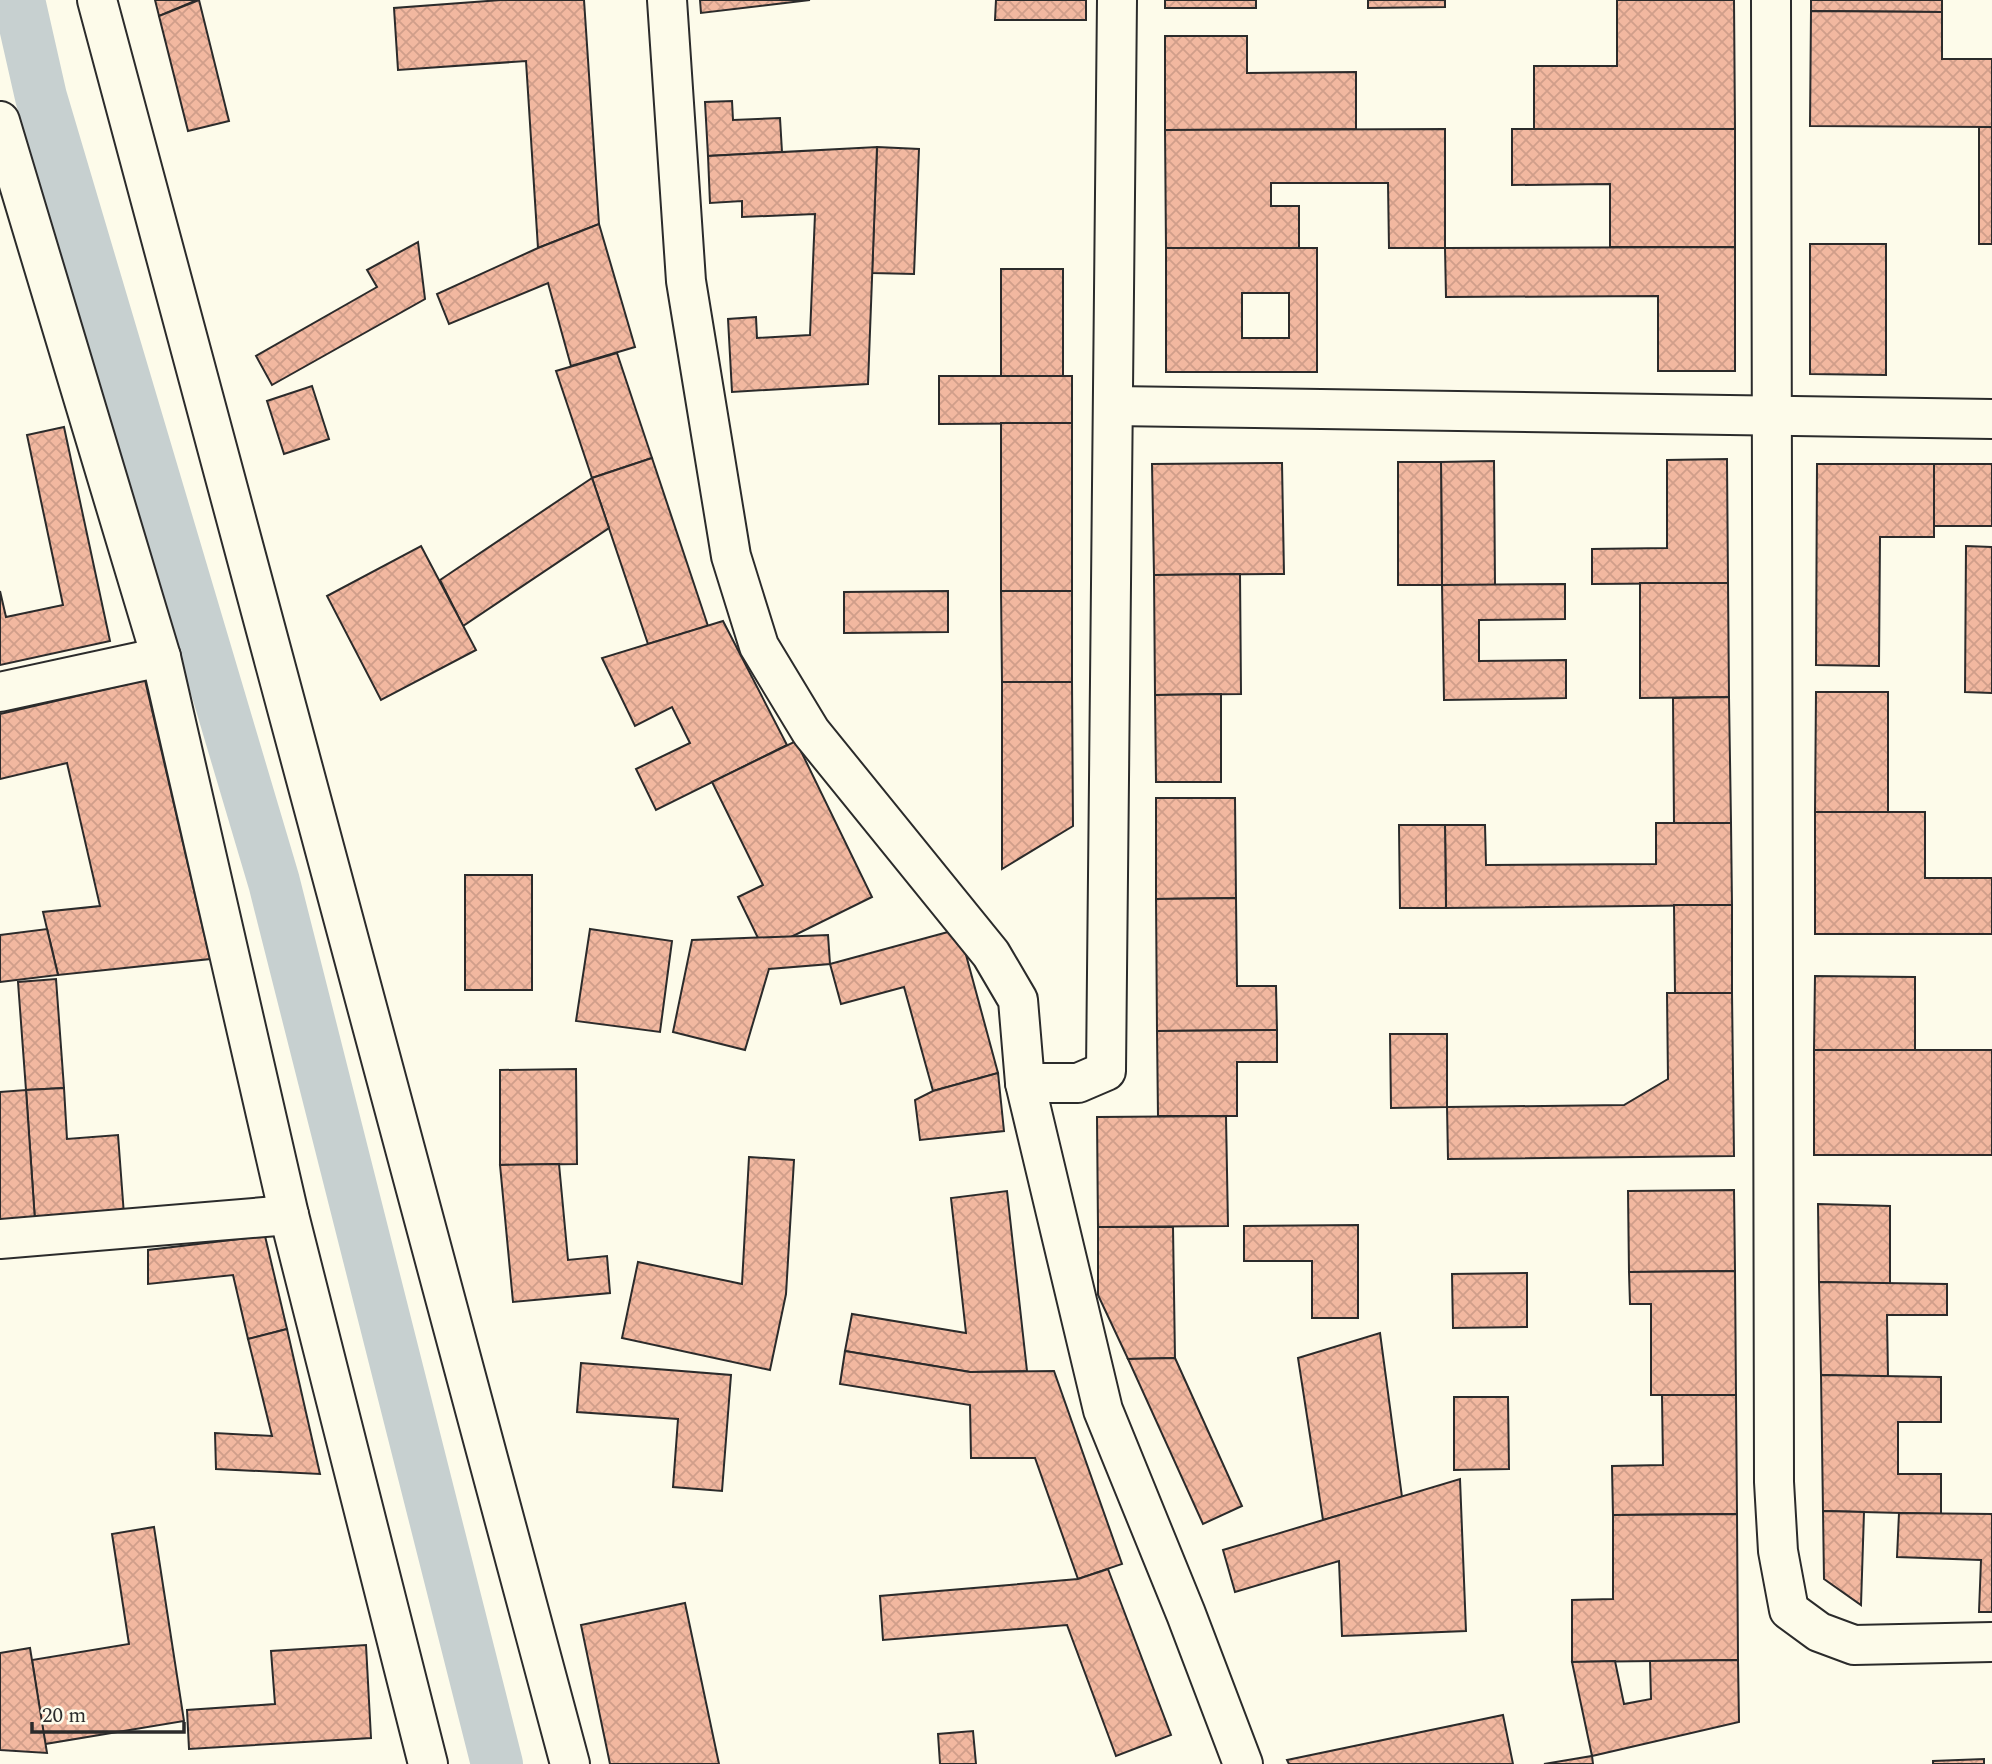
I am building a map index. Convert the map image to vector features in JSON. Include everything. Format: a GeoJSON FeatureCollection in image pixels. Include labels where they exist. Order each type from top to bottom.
{"type":"FeatureCollection","features":[{"type":"Feature","properties":{"kind":"street"},"geometry":{"type":"LineString","coordinates":[[97,0],[570,1764]]}},
{"type":"Feature","properties":{"kind":"street"},"geometry":{"type":"LineString","coordinates":[[667,0],[686,281],[731,556],[759,646],[811,732],[991,954],[1018,1000],[1025,1083],[1103,1410],[1186,1614],[1243,1764]]}},
{"type":"Feature","properties":{"kind":"street"},"geometry":{"type":"LineString","coordinates":[[1025,1083],[1078,1083],[1106,1071],[1116,0]]}},
{"type":"Feature","properties":{"kind":"street"},"geometry":{"type":"LineString","coordinates":[[1771,0],[1774,1482],[1778,1551],[1789,1610],[1819,1632],[1854,1646],[1992,1642]]}},
{"type":"Feature","properties":{"kind":"street"},"geometry":{"type":"LineString","coordinates":[[0,121],[162,657],[289,1214],[428,1764]]}},
{"type":"Feature","properties":{"kind":"street"},"geometry":{"type":"LineString","coordinates":[[1113,406],[1992,419]]}},
{"type":"Feature","properties":{"kind":"street"},"geometry":{"type":"LineString","coordinates":[[0,692],[162,657]]}},
{"type":"Feature","properties":{"kind":"street"},"geometry":{"type":"LineString","coordinates":[[0,1239],[289,1214]]}},
{"type":"Feature","properties":{"kind":"building"},"geometry":{"type":"Polygon","coordinates":[[[155,0],[197,0],[159,16],[155,0]]]}},
{"type":"Feature","properties":{"kind":"building"},"geometry":{"type":"Polygon","coordinates":[[[199,0],[229,121],[188,131],[159,16],[199,0]]]}},
{"type":"Feature","properties":{"kind":"building"},"geometry":{"type":"Polygon","coordinates":[[[501,0],[584,0],[599,224],[538,248],[526,61],[398,70],[394,8],[501,0]]]}},
{"type":"Feature","properties":{"kind":"building"},"geometry":{"type":"Polygon","coordinates":[[[700,0],[810,0],[701,13],[700,0]]]}},
{"type":"Feature","properties":{"kind":"building"},"geometry":{"type":"Polygon","coordinates":[[[996,0],[1086,0],[1086,20],[995,20],[996,0]]]}},
{"type":"Feature","properties":{"kind":"building"},"geometry":{"type":"Polygon","coordinates":[[[1165,0],[1256,0],[1256,8],[1165,8],[1165,0]]]}},
{"type":"Feature","properties":{"kind":"building"},"geometry":{"type":"Polygon","coordinates":[[[1368,0],[1445,0],[1445,7],[1368,8],[1368,0]]]}},
{"type":"Feature","properties":{"kind":"building"},"geometry":{"type":"Polygon","coordinates":[[[1617,0],[1734,0],[1735,129],[1534,129],[1534,66],[1617,66],[1617,0]]]}},
{"type":"Feature","properties":{"kind":"building"},"geometry":{"type":"Polygon","coordinates":[[[1811,0],[1942,0],[1942,12],[1811,11],[1811,0]]]}},
{"type":"Feature","properties":{"kind":"building"},"geometry":{"type":"Polygon","coordinates":[[[1811,11],[1942,12],[1942,59],[1992,59],[1992,127],[1810,126],[1811,11]]]}},
{"type":"Feature","properties":{"kind":"building"},"geometry":{"type":"Polygon","coordinates":[[[1165,36],[1247,36],[1247,73],[1356,72],[1356,129],[1165,130],[1165,36]]]}},
{"type":"Feature","properties":{"kind":"building"},"geometry":{"type":"Polygon","coordinates":[[[732,101],[733,120],[780,118],[782,152],[708,156],[705,102],[732,101]]]}},
{"type":"Feature","properties":{"kind":"building"},"geometry":{"type":"Polygon","coordinates":[[[1979,127],[1992,127],[1992,244],[1979,244],[1979,127]]]}},
{"type":"Feature","properties":{"kind":"building"},"geometry":{"type":"Polygon","coordinates":[[[1445,129],[1445,248],[1389,248],[1388,183],[1271,183],[1271,206],[1299,206],[1299,248],[1166,248],[1165,130],[1445,129]]]}},
{"type":"Feature","properties":{"kind":"building"},"geometry":{"type":"Polygon","coordinates":[[[1512,129],[1735,129],[1735,247],[1610,247],[1610,184],[1512,185],[1512,129]]]}},
{"type":"Feature","properties":{"kind":"building"},"geometry":{"type":"Polygon","coordinates":[[[877,147],[919,149],[914,274],[872,273],[877,147]]]}},
{"type":"Feature","properties":{"kind":"building"},"geometry":{"type":"Polygon","coordinates":[[[877,147],[868,384],[732,392],[728,319],[756,317],[757,338],[810,335],[815,214],[742,217],[742,201],[710,203],[708,156],[877,147]]]}},
{"type":"Feature","properties":{"kind":"building"},"geometry":{"type":"Polygon","coordinates":[[[599,224],[635,347],[571,366],[548,283],[449,324],[437,294],[538,248],[599,224]]]}},
{"type":"Feature","properties":{"kind":"building"},"geometry":{"type":"Polygon","coordinates":[[[418,242],[425,299],[272,385],[256,356],[377,287],[367,270],[418,242]]]}},
{"type":"Feature","properties":{"kind":"building"},"geometry":{"type":"Polygon","coordinates":[[[1810,244],[1886,244],[1886,375],[1810,374],[1810,244]]]}},
{"type":"Feature","properties":{"kind":"building"},"geometry":{"type":"Polygon","coordinates":[[[1735,247],[1735,371],[1658,371],[1658,296],[1446,297],[1445,248],[1735,247]]]}},
{"type":"Feature","properties":{"kind":"building"},"geometry":{"type":"Polygon","coordinates":[[[1166,248],[1317,248],[1317,372],[1166,372],[1166,248]],[[1242,293],[1242,338],[1289,338],[1289,293],[1242,293]]]}},
{"type":"Feature","properties":{"kind":"building"},"geometry":{"type":"Polygon","coordinates":[[[1001,269],[1063,269],[1063,376],[1001,376],[1001,269]]]}},
{"type":"Feature","properties":{"kind":"building"},"geometry":{"type":"Polygon","coordinates":[[[617,353],[652,458],[592,478],[556,371],[617,353]]]}},
{"type":"Feature","properties":{"kind":"building"},"geometry":{"type":"Polygon","coordinates":[[[939,376],[1072,376],[1072,423],[939,424],[939,376]]]}},
{"type":"Feature","properties":{"kind":"building"},"geometry":{"type":"Polygon","coordinates":[[[312,386],[329,439],[284,454],[267,401],[312,386]]]}},
{"type":"Feature","properties":{"kind":"building"},"geometry":{"type":"Polygon","coordinates":[[[1001,423],[1072,423],[1072,591],[1001,591],[1001,423]]]}},
{"type":"Feature","properties":{"kind":"building"},"geometry":{"type":"Polygon","coordinates":[[[64,427],[110,641],[0,665],[0,591],[6,617],[63,605],[27,435],[64,427]]]}},
{"type":"Feature","properties":{"kind":"building"},"geometry":{"type":"Polygon","coordinates":[[[652,458],[708,626],[648,644],[592,478],[652,458]]]}},
{"type":"Feature","properties":{"kind":"building"},"geometry":{"type":"Polygon","coordinates":[[[1727,459],[1728,583],[1592,584],[1592,549],[1667,548],[1667,460],[1727,459]]]}},
{"type":"Feature","properties":{"kind":"building"},"geometry":{"type":"Polygon","coordinates":[[[1494,461],[1495,585],[1442,585],[1441,462],[1494,461]]]}},
{"type":"Feature","properties":{"kind":"building"},"geometry":{"type":"Polygon","coordinates":[[[1398,462],[1441,462],[1442,585],[1398,585],[1398,462]]]}},
{"type":"Feature","properties":{"kind":"building"},"geometry":{"type":"Polygon","coordinates":[[[1282,463],[1284,574],[1154,575],[1152,464],[1282,463]]]}},
{"type":"Feature","properties":{"kind":"building"},"geometry":{"type":"Polygon","coordinates":[[[1817,464],[1934,464],[1934,537],[1880,537],[1879,666],[1816,665],[1817,464]]]}},
{"type":"Feature","properties":{"kind":"building"},"geometry":{"type":"Polygon","coordinates":[[[1934,464],[1992,464],[1992,526],[1934,526],[1934,464]]]}},
{"type":"Feature","properties":{"kind":"building"},"geometry":{"type":"Polygon","coordinates":[[[592,478],[609,528],[463,626],[440,580],[592,478]]]}},
{"type":"Feature","properties":{"kind":"building"},"geometry":{"type":"Polygon","coordinates":[[[421,546],[476,650],[381,700],[327,596],[421,546]]]}},
{"type":"Feature","properties":{"kind":"building"},"geometry":{"type":"Polygon","coordinates":[[[1966,546],[1992,547],[1992,693],[1965,692],[1966,546]]]}},
{"type":"Feature","properties":{"kind":"building"},"geometry":{"type":"Polygon","coordinates":[[[1240,574],[1241,694],[1155,695],[1154,575],[1240,574]]]}},
{"type":"Feature","properties":{"kind":"building"},"geometry":{"type":"Polygon","coordinates":[[[1640,583],[1728,583],[1729,697],[1640,698],[1640,583]]]}},
{"type":"Feature","properties":{"kind":"building"},"geometry":{"type":"Polygon","coordinates":[[[1565,584],[1565,619],[1479,620],[1479,661],[1566,660],[1566,698],[1444,700],[1442,585],[1565,584]]]}},
{"type":"Feature","properties":{"kind":"building"},"geometry":{"type":"Polygon","coordinates":[[[948,591],[948,632],[844,633],[844,592],[948,591]]]}},
{"type":"Feature","properties":{"kind":"building"},"geometry":{"type":"Polygon","coordinates":[[[1001,591],[1072,591],[1072,682],[1002,682],[1001,591]]]}},
{"type":"Feature","properties":{"kind":"building"},"geometry":{"type":"Polygon","coordinates":[[[723,621],[787,745],[656,810],[636,769],[690,743],[672,707],[635,726],[602,658],[723,621]]]}},
{"type":"Feature","properties":{"kind":"building"},"geometry":{"type":"Polygon","coordinates":[[[145,680],[210,959],[58,975],[43,912],[100,906],[67,763],[0,779],[0,714],[145,680]]]}},
{"type":"Feature","properties":{"kind":"building"},"geometry":{"type":"Polygon","coordinates":[[[1002,682],[1072,682],[1073,826],[1002,869],[1002,682]]]}},
{"type":"Feature","properties":{"kind":"building"},"geometry":{"type":"Polygon","coordinates":[[[1816,692],[1888,692],[1888,812],[1815,812],[1816,692]]]}},
{"type":"Feature","properties":{"kind":"building"},"geometry":{"type":"Polygon","coordinates":[[[1221,694],[1221,782],[1156,782],[1155,695],[1221,694]]]}},
{"type":"Feature","properties":{"kind":"building"},"geometry":{"type":"Polygon","coordinates":[[[1729,697],[1731,823],[1674,823],[1673,698],[1729,697]]]}},
{"type":"Feature","properties":{"kind":"building"},"geometry":{"type":"Polygon","coordinates":[[[796,741],[872,897],[791,937],[758,938],[738,897],[763,885],[712,782],[796,741]]]}},
{"type":"Feature","properties":{"kind":"building"},"geometry":{"type":"Polygon","coordinates":[[[1156,798],[1235,798],[1236,898],[1156,899],[1156,798]]]}},
{"type":"Feature","properties":{"kind":"building"},"geometry":{"type":"Polygon","coordinates":[[[1815,812],[1925,812],[1925,878],[1992,878],[1992,934],[1815,934],[1815,812]]]}},
{"type":"Feature","properties":{"kind":"building"},"geometry":{"type":"Polygon","coordinates":[[[1656,823],[1731,823],[1732,905],[1446,908],[1445,825],[1485,825],[1486,865],[1656,864],[1656,823]]]}},
{"type":"Feature","properties":{"kind":"building"},"geometry":{"type":"Polygon","coordinates":[[[1399,825],[1445,825],[1446,908],[1400,908],[1399,825]]]}},
{"type":"Feature","properties":{"kind":"building"},"geometry":{"type":"Polygon","coordinates":[[[465,875],[532,875],[532,990],[465,990],[465,875]]]}},
{"type":"Feature","properties":{"kind":"building"},"geometry":{"type":"Polygon","coordinates":[[[1236,898],[1237,986],[1276,986],[1277,1030],[1157,1031],[1156,899],[1236,898]]]}},
{"type":"Feature","properties":{"kind":"building"},"geometry":{"type":"Polygon","coordinates":[[[1674,905],[1732,905],[1732,993],[1675,993],[1674,905]]]}},
{"type":"Feature","properties":{"kind":"building"},"geometry":{"type":"Polygon","coordinates":[[[47,929],[58,975],[0,982],[0,935],[47,929]]]}},
{"type":"Feature","properties":{"kind":"building"},"geometry":{"type":"Polygon","coordinates":[[[590,929],[672,941],[660,1032],[576,1021],[590,929]]]}},
{"type":"Feature","properties":{"kind":"building"},"geometry":{"type":"Polygon","coordinates":[[[959,929],[998,1073],[933,1091],[904,987],[841,1004],[830,964],[959,929]]]}},
{"type":"Feature","properties":{"kind":"building"},"geometry":{"type":"Polygon","coordinates":[[[828,935],[830,964],[769,969],[745,1050],[673,1032],[692,940],[828,935]]]}},
{"type":"Feature","properties":{"kind":"building"},"geometry":{"type":"Polygon","coordinates":[[[1815,976],[1915,977],[1915,1050],[1814,1050],[1815,976]]]}},
{"type":"Feature","properties":{"kind":"building"},"geometry":{"type":"Polygon","coordinates":[[[56,979],[64,1088],[26,1090],[18,982],[56,979]]]}},
{"type":"Feature","properties":{"kind":"building"},"geometry":{"type":"Polygon","coordinates":[[[1667,993],[1732,993],[1734,1156],[1448,1159],[1447,1107],[1624,1105],[1668,1079],[1667,993]]]}},
{"type":"Feature","properties":{"kind":"building"},"geometry":{"type":"Polygon","coordinates":[[[1277,1030],[1277,1062],[1237,1062],[1237,1116],[1158,1116],[1157,1031],[1277,1030]]]}},
{"type":"Feature","properties":{"kind":"building"},"geometry":{"type":"Polygon","coordinates":[[[1390,1034],[1447,1034],[1447,1107],[1391,1108],[1390,1034]]]}},
{"type":"Feature","properties":{"kind":"building"},"geometry":{"type":"Polygon","coordinates":[[[1814,1050],[1992,1050],[1992,1155],[1814,1155],[1814,1050]]]}},
{"type":"Feature","properties":{"kind":"building"},"geometry":{"type":"Polygon","coordinates":[[[576,1069],[577,1164],[500,1165],[500,1070],[576,1069]]]}},
{"type":"Feature","properties":{"kind":"building"},"geometry":{"type":"Polygon","coordinates":[[[998,1073],[1004,1131],[920,1140],[915,1100],[933,1091],[998,1073]]]}},
{"type":"Feature","properties":{"kind":"building"},"geometry":{"type":"Polygon","coordinates":[[[64,1088],[67,1139],[118,1135],[124,1215],[35,1221],[26,1090],[64,1088]]]}},
{"type":"Feature","properties":{"kind":"building"},"geometry":{"type":"Polygon","coordinates":[[[26,1090],[35,1221],[0,1223],[0,1092],[26,1090]]]}},
{"type":"Feature","properties":{"kind":"building"},"geometry":{"type":"Polygon","coordinates":[[[1226,1116],[1228,1226],[1098,1227],[1097,1117],[1226,1116]]]}},
{"type":"Feature","properties":{"kind":"building"},"geometry":{"type":"Polygon","coordinates":[[[749,1157],[794,1160],[786,1294],[770,1370],[622,1338],[638,1262],[742,1284],[749,1157]]]}},
{"type":"Feature","properties":{"kind":"building"},"geometry":{"type":"Polygon","coordinates":[[[559,1164],[568,1260],[607,1256],[610,1293],[513,1302],[500,1165],[559,1164]]]}},
{"type":"Feature","properties":{"kind":"building"},"geometry":{"type":"Polygon","coordinates":[[[1734,1190],[1735,1271],[1629,1272],[1628,1191],[1734,1190]]]}},
{"type":"Feature","properties":{"kind":"building"},"geometry":{"type":"Polygon","coordinates":[[[1007,1191],[1027,1371],[970,1372],[845,1351],[852,1314],[966,1333],[951,1198],[1007,1191]]]}},
{"type":"Feature","properties":{"kind":"building"},"geometry":{"type":"Polygon","coordinates":[[[1818,1204],[1890,1206],[1890,1284],[1819,1282],[1818,1204]]]}},
{"type":"Feature","properties":{"kind":"building"},"geometry":{"type":"Polygon","coordinates":[[[1358,1225],[1358,1318],[1312,1318],[1312,1261],[1244,1261],[1244,1226],[1358,1225]]]}},
{"type":"Feature","properties":{"kind":"building"},"geometry":{"type":"Polygon","coordinates":[[[1098,1227],[1173,1227],[1175,1358],[1128,1359],[1098,1295],[1098,1227]]]}},
{"type":"Feature","properties":{"kind":"building"},"geometry":{"type":"Polygon","coordinates":[[[265,1236],[287,1329],[248,1339],[233,1275],[148,1284],[148,1250],[265,1236]]]}},
{"type":"Feature","properties":{"kind":"building"},"geometry":{"type":"Polygon","coordinates":[[[1735,1271],[1736,1395],[1651,1395],[1651,1304],[1630,1304],[1629,1272],[1735,1271]]]}},
{"type":"Feature","properties":{"kind":"building"},"geometry":{"type":"Polygon","coordinates":[[[1527,1273],[1527,1327],[1453,1328],[1452,1274],[1527,1273]]]}},
{"type":"Feature","properties":{"kind":"building"},"geometry":{"type":"Polygon","coordinates":[[[1819,1282],[1947,1284],[1947,1315],[1887,1315],[1888,1377],[1821,1375],[1819,1282]]]}},
{"type":"Feature","properties":{"kind":"building"},"geometry":{"type":"Polygon","coordinates":[[[287,1329],[320,1474],[216,1469],[215,1433],[272,1436],[248,1339],[287,1329]]]}},
{"type":"Feature","properties":{"kind":"building"},"geometry":{"type":"Polygon","coordinates":[[[1380,1333],[1402,1497],[1323,1520],[1298,1358],[1380,1333]]]}},
{"type":"Feature","properties":{"kind":"building"},"geometry":{"type":"Polygon","coordinates":[[[845,1351],[970,1372],[1054,1371],[1122,1564],[1078,1579],[1035,1458],[971,1458],[970,1405],[840,1384],[845,1351]]]}},
{"type":"Feature","properties":{"kind":"building"},"geometry":{"type":"Polygon","coordinates":[[[1175,1358],[1242,1506],[1203,1524],[1128,1359],[1175,1358]]]}},
{"type":"Feature","properties":{"kind":"building"},"geometry":{"type":"Polygon","coordinates":[[[581,1363],[731,1375],[722,1491],[673,1487],[678,1419],[577,1412],[581,1363]]]}},
{"type":"Feature","properties":{"kind":"building"},"geometry":{"type":"Polygon","coordinates":[[[1821,1375],[1941,1377],[1941,1422],[1898,1422],[1898,1474],[1941,1474],[1941,1514],[1823,1511],[1821,1375]]]}},
{"type":"Feature","properties":{"kind":"building"},"geometry":{"type":"Polygon","coordinates":[[[1662,1395],[1736,1395],[1737,1514],[1613,1515],[1612,1466],[1663,1465],[1662,1395]]]}},
{"type":"Feature","properties":{"kind":"building"},"geometry":{"type":"Polygon","coordinates":[[[1454,1397],[1508,1397],[1509,1469],[1454,1470],[1454,1397]]]}},
{"type":"Feature","properties":{"kind":"building"},"geometry":{"type":"Polygon","coordinates":[[[1460,1479],[1466,1631],[1342,1636],[1339,1561],[1235,1592],[1223,1550],[1460,1479]]]}},
{"type":"Feature","properties":{"kind":"building"},"geometry":{"type":"Polygon","coordinates":[[[1823,1511],[1864,1512],[1861,1605],[1824,1579],[1823,1511]]]}},
{"type":"Feature","properties":{"kind":"building"},"geometry":{"type":"Polygon","coordinates":[[[1899,1513],[1992,1514],[1992,1612],[1979,1612],[1981,1560],[1897,1557],[1899,1513]]]}},
{"type":"Feature","properties":{"kind":"building"},"geometry":{"type":"Polygon","coordinates":[[[1737,1514],[1738,1660],[1572,1662],[1572,1600],[1613,1599],[1613,1515],[1737,1514]]]}},
{"type":"Feature","properties":{"kind":"building"},"geometry":{"type":"Polygon","coordinates":[[[154,1527],[184,1721],[45,1744],[32,1660],[129,1644],[112,1534],[154,1527]]]}},
{"type":"Feature","properties":{"kind":"building"},"geometry":{"type":"Polygon","coordinates":[[[1108,1569],[1171,1735],[1116,1756],[1067,1625],[883,1640],[880,1596],[1078,1579],[1108,1569]]]}},
{"type":"Feature","properties":{"kind":"building"},"geometry":{"type":"Polygon","coordinates":[[[685,1603],[719,1764],[610,1764],[581,1625],[685,1603]]]}},
{"type":"Feature","properties":{"kind":"building"},"geometry":{"type":"Polygon","coordinates":[[[366,1645],[371,1738],[189,1749],[187,1710],[275,1704],[271,1651],[366,1645]]]}},
{"type":"Feature","properties":{"kind":"building"},"geometry":{"type":"Polygon","coordinates":[[[30,1648],[47,1753],[0,1750],[0,1653],[30,1648]]]}},
{"type":"Feature","properties":{"kind":"building"},"geometry":{"type":"Polygon","coordinates":[[[1738,1660],[1739,1722],[1592,1756],[1572,1662],[1615,1661],[1624,1704],[1651,1699],[1650,1661],[1738,1660]]]}},
{"type":"Feature","properties":{"kind":"building"},"geometry":{"type":"Polygon","coordinates":[[[1503,1715],[1513,1764],[1289,1764],[1287,1760],[1503,1715]]]}},
{"type":"Feature","properties":{"kind":"building"},"geometry":{"type":"Polygon","coordinates":[[[973,1731],[976,1764],[940,1764],[938,1734],[973,1731]]]}},
{"type":"Feature","properties":{"kind":"building"},"geometry":{"type":"Polygon","coordinates":[[[1592,1756],[1593,1764],[1544,1764],[1592,1756]]]}},
{"type":"Feature","properties":{"kind":"building"},"geometry":{"type":"Polygon","coordinates":[[[1984,1759],[1984,1764],[1933,1764],[1933,1761],[1984,1759]]]}},
{"type":"Feature","properties":{"kind":"waterway"},"geometry":{"type":"LineString","coordinates":[[19,0],[41,97],[274,882],[497,1764]]}}]}
